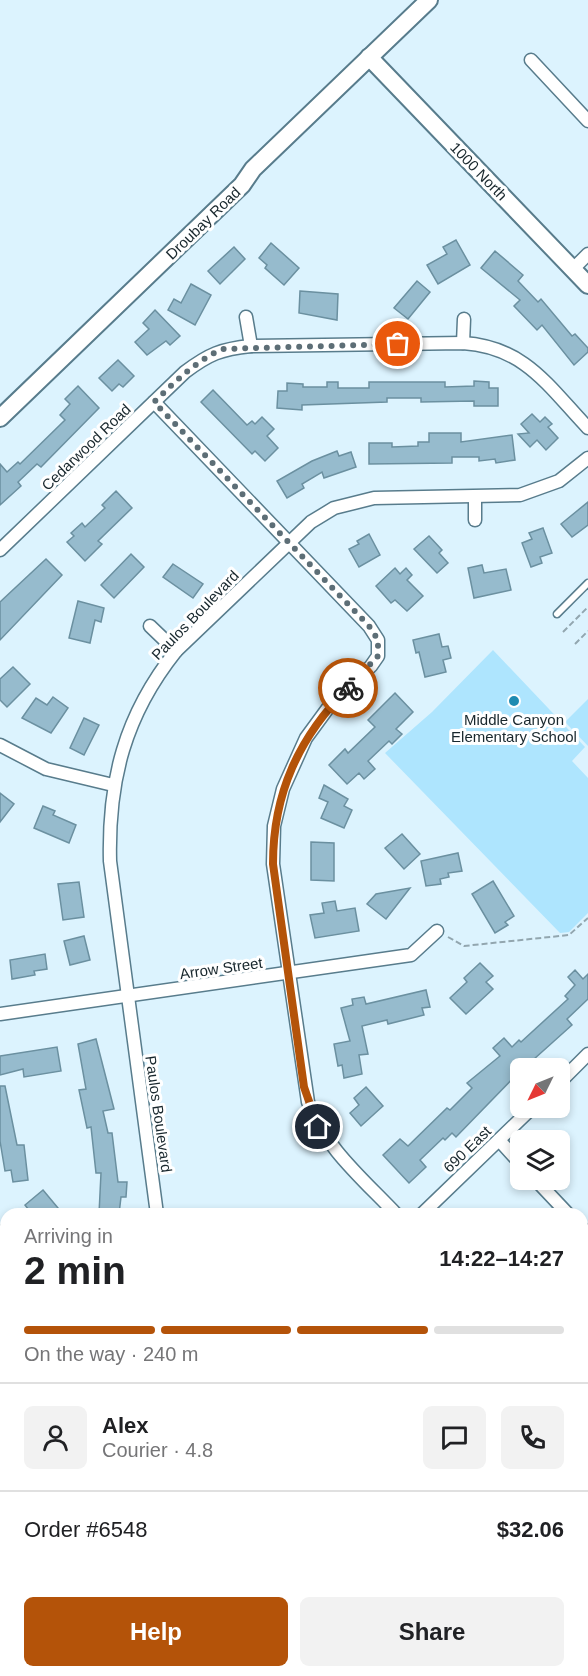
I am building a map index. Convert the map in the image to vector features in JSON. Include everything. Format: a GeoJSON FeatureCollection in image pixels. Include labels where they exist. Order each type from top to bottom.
{"type":"FeatureCollection","features":[{"type":"Feature","properties":{"kind":"street","name":"Droubay Road"},"geometry":{"type":"LineString","coordinates":[[0,418],[234,193],[252,170],[429,0]]}},
{"type":"Feature","properties":{"kind":"street","name":"1000 North"},"geometry":{"type":"LineString","coordinates":[[369,57],[588,285]]}},
{"type":"Feature","properties":{"kind":"street"},"geometry":{"type":"LineString","coordinates":[[531,60],[588,121]]}},
{"type":"Feature","properties":{"kind":"street"},"geometry":{"type":"LineString","coordinates":[[573,269],[588,255]]}},
{"type":"Feature","properties":{"kind":"street"},"geometry":{"type":"LineString","coordinates":[[246,317],[251,346]]}},
{"type":"Feature","properties":{"kind":"street"},"geometry":{"type":"LineString","coordinates":[[463,342],[464,319]]}},
{"type":"Feature","properties":{"kind":"street","name":"Cedarwood Road"},"geometry":{"type":"LineString","coordinates":[[0,550],[154,402],[202,359],[222,349],[251,346],[463,342],[488,344],[514,356],[529,367],[588,428]]}},
{"type":"Feature","properties":{"kind":"street"},"geometry":{"type":"LineString","coordinates":[[154,402],[369,626],[378,640],[378,656],[371,666],[328,708],[306,738],[283,789],[274,826],[273,864],[304,1087],[313,1117],[332,1146],[390,1208]]}},
{"type":"Feature","properties":{"kind":"street","name":"Paulos Boulevard"},"geometry":{"type":"LineString","coordinates":[[156,1208],[110,861],[109,822],[112,785],[123,745],[139,706],[160,670],[176,651],[289,542],[322,514],[360,500],[507,496],[533,492],[558,481],[588,458]]}},
{"type":"Feature","properties":{"kind":"street"},"geometry":{"type":"LineString","coordinates":[[475,496],[475,520]]}},
{"type":"Feature","properties":{"kind":"street"},"geometry":{"type":"LineString","coordinates":[[150,626],[176,651]]}},
{"type":"Feature","properties":{"kind":"street"},"geometry":{"type":"LineString","coordinates":[[0,745],[46,769],[112,785]]}},
{"type":"Feature","properties":{"kind":"street","name":"Arrow Street"},"geometry":{"type":"LineString","coordinates":[[0,1014],[411,955],[437,931]]}},
{"type":"Feature","properties":{"kind":"street"},"geometry":{"type":"LineString","coordinates":[[570,1072],[588,1054]]}},
{"type":"Feature","properties":{"kind":"street","name":"690 East"},"geometry":{"type":"LineString","coordinates":[[428,1208],[521,1118]]}},
{"type":"Feature","properties":{"kind":"street"},"geometry":{"type":"LineString","coordinates":[[498,1140],[510,1153]]}},
{"type":"Feature","properties":{"kind":"street"},"geometry":{"type":"LineString","coordinates":[[546,1190],[563,1208]]}},
{"type":"Feature","properties":{"kind":"lane"},"geometry":{"type":"LineString","coordinates":[[557,614],[588,583]]}},
{"type":"Feature","properties":{"kind":"path"},"geometry":{"type":"LineString","coordinates":[[563,632],[588,607]]}},
{"type":"Feature","properties":{"kind":"path"},"geometry":{"type":"LineString","coordinates":[[575,644],[588,631]]}},
{"type":"Feature","properties":{"kind":"path"},"geometry":{"type":"LineString","coordinates":[[437,931],[464,946],[569,936],[588,918]]}},
{"type":"Feature","properties":{"kind":"shaded area","name":"Middle Canyon Elementary School"},"geometry":{"type":"Polygon","coordinates":[[[493,650],[585,747],[572,761],[588,778],[588,913],[569,932],[560,933],[385,753],[432,712],[493,650]]]}},
{"type":"Feature","properties":{"kind":"shaded area"},"geometry":{"type":"Polygon","coordinates":[[[588,699],[588,746],[565,722],[588,699]]]}},
{"type":"Feature","properties":{"kind":"building"},"geometry":{"type":"Polygon","coordinates":[[[456,240],[470,265],[438,284],[427,265],[447,254],[443,247],[456,240]]]}},
{"type":"Feature","properties":{"kind":"building"},"geometry":{"type":"Polygon","coordinates":[[[271,243],[299,268],[284,285],[265,268],[267,265],[259,258],[271,243]]]}},
{"type":"Feature","properties":{"kind":"building"},"geometry":{"type":"Polygon","coordinates":[[[234,247],[245,259],[220,284],[208,271],[234,247]]]}},
{"type":"Feature","properties":{"kind":"building"},"geometry":{"type":"Polygon","coordinates":[[[495,251],[523,275],[518,281],[538,302],[541,299],[572,336],[575,334],[588,348],[588,352],[574,365],[542,325],[537,330],[514,306],[520,300],[481,268],[495,251]]]}},
{"type":"Feature","properties":{"kind":"building"},"geometry":{"type":"Polygon","coordinates":[[[417,281],[430,292],[408,319],[394,308],[417,281]]]}},
{"type":"Feature","properties":{"kind":"building"},"geometry":{"type":"Polygon","coordinates":[[[191,284],[211,295],[195,325],[168,310],[174,299],[181,303],[191,284]]]}},
{"type":"Feature","properties":{"kind":"building"},"geometry":{"type":"Polygon","coordinates":[[[300,291],[338,294],[337,320],[299,313],[300,291]]]}},
{"type":"Feature","properties":{"kind":"building"},"geometry":{"type":"Polygon","coordinates":[[[155,310],[180,336],[170,345],[166,341],[147,355],[135,342],[149,329],[143,323],[155,310]]]}},
{"type":"Feature","properties":{"kind":"building"},"geometry":{"type":"Polygon","coordinates":[[[118,360],[134,376],[123,387],[119,384],[112,391],[99,378],[118,360]]]}},
{"type":"Feature","properties":{"kind":"building"},"geometry":{"type":"Polygon","coordinates":[[[474,381],[489,382],[489,388],[498,388],[498,406],[474,406],[474,401],[421,402],[421,398],[387,398],[387,402],[302,405],[302,410],[277,408],[278,391],[287,391],[287,383],[303,384],[303,387],[327,387],[327,382],[338,382],[338,388],[369,388],[369,382],[445,382],[445,387],[474,386],[474,381]]]}},
{"type":"Feature","properties":{"kind":"building"},"geometry":{"type":"Polygon","coordinates":[[[78,386],[99,408],[41,467],[37,464],[18,482],[21,486],[0,505],[0,464],[7,472],[18,462],[20,464],[65,420],[60,415],[70,404],[65,399],[78,386]]]}},
{"type":"Feature","properties":{"kind":"building"},"geometry":{"type":"Polygon","coordinates":[[[213,390],[247,425],[252,421],[255,424],[262,417],[274,429],[267,436],[278,448],[265,461],[255,451],[252,454],[201,402],[213,390]]]}},
{"type":"Feature","properties":{"kind":"building"},"geometry":{"type":"Polygon","coordinates":[[[532,414],[540,422],[545,417],[552,424],[548,427],[558,438],[546,450],[537,440],[530,447],[518,434],[529,433],[521,424],[532,414]]]}},
{"type":"Feature","properties":{"kind":"building"},"geometry":{"type":"Polygon","coordinates":[[[429,433],[461,433],[461,442],[512,435],[515,460],[496,463],[495,459],[479,461],[479,457],[452,457],[452,463],[369,464],[369,443],[392,443],[392,447],[418,446],[418,442],[429,442],[429,433]]]}},
{"type":"Feature","properties":{"kind":"building"},"geometry":{"type":"Polygon","coordinates":[[[337,451],[339,456],[351,452],[356,467],[324,478],[322,472],[302,484],[304,488],[287,498],[277,481],[312,461],[337,451]]]}},
{"type":"Feature","properties":{"kind":"building"},"geometry":{"type":"Polygon","coordinates":[[[116,491],[132,508],[98,541],[102,544],[85,561],[67,542],[74,536],[71,533],[82,523],[85,527],[105,508],[102,505],[116,491]]]}},
{"type":"Feature","properties":{"kind":"building"},"geometry":{"type":"Polygon","coordinates":[[[588,502],[588,525],[572,537],[561,524],[588,502]]]}},
{"type":"Feature","properties":{"kind":"building"},"geometry":{"type":"Polygon","coordinates":[[[543,528],[552,553],[540,557],[542,563],[531,567],[522,543],[532,539],[529,533],[543,528]]]}},
{"type":"Feature","properties":{"kind":"building"},"geometry":{"type":"Polygon","coordinates":[[[369,534],[380,555],[359,567],[349,549],[359,544],[357,541],[369,534]]]}},
{"type":"Feature","properties":{"kind":"building"},"geometry":{"type":"Polygon","coordinates":[[[429,536],[442,550],[439,553],[448,563],[437,573],[414,549],[429,536]]]}},
{"type":"Feature","properties":{"kind":"building"},"geometry":{"type":"Polygon","coordinates":[[[131,554],[144,567],[114,598],[101,585],[131,554]]]}},
{"type":"Feature","properties":{"kind":"building"},"geometry":{"type":"Polygon","coordinates":[[[46,559],[62,575],[0,640],[0,602],[46,559]]]}},
{"type":"Feature","properties":{"kind":"building"},"geometry":{"type":"Polygon","coordinates":[[[173,564],[203,584],[193,598],[163,577],[173,564]]]}},
{"type":"Feature","properties":{"kind":"building"},"geometry":{"type":"Polygon","coordinates":[[[482,565],[484,573],[506,569],[511,590],[474,598],[468,568],[482,565]]]}},
{"type":"Feature","properties":{"kind":"building"},"geometry":{"type":"Polygon","coordinates":[[[395,568],[400,574],[406,568],[412,575],[407,580],[423,596],[407,611],[395,600],[391,603],[376,586],[395,568]]]}},
{"type":"Feature","properties":{"kind":"building"},"geometry":{"type":"Polygon","coordinates":[[[78,601],[104,608],[101,622],[95,620],[90,643],[69,638],[78,601]]]}},
{"type":"Feature","properties":{"kind":"building"},"geometry":{"type":"Polygon","coordinates":[[[439,634],[442,647],[448,646],[451,658],[443,660],[446,672],[425,677],[419,652],[416,653],[413,640],[439,634]]]}},
{"type":"Feature","properties":{"kind":"building"},"geometry":{"type":"Polygon","coordinates":[[[13,667],[30,684],[7,707],[0,700],[0,679],[13,667]]]}},
{"type":"Feature","properties":{"kind":"building"},"geometry":{"type":"Polygon","coordinates":[[[395,693],[413,712],[396,729],[402,734],[392,744],[389,741],[368,761],[375,769],[364,779],[359,773],[347,784],[329,765],[345,749],[348,753],[375,727],[368,720],[395,693]]]}},
{"type":"Feature","properties":{"kind":"building"},"geometry":{"type":"Polygon","coordinates":[[[53,697],[68,708],[51,733],[22,718],[36,698],[47,705],[53,697]]]}},
{"type":"Feature","properties":{"kind":"building"},"geometry":{"type":"Polygon","coordinates":[[[84,718],[99,725],[84,755],[70,748],[84,718]]]}},
{"type":"Feature","properties":{"kind":"building"},"geometry":{"type":"Polygon","coordinates":[[[324,785],[348,799],[344,806],[352,810],[344,828],[321,818],[328,802],[319,798],[324,785]]]}},
{"type":"Feature","properties":{"kind":"building"},"geometry":{"type":"Polygon","coordinates":[[[0,793],[14,804],[0,822],[0,793]]]}},
{"type":"Feature","properties":{"kind":"building"},"geometry":{"type":"Polygon","coordinates":[[[43,806],[55,811],[53,815],[76,825],[69,843],[34,828],[43,806]]]}},
{"type":"Feature","properties":{"kind":"building"},"geometry":{"type":"Polygon","coordinates":[[[402,834],[420,854],[404,869],[385,848],[402,834]]]}},
{"type":"Feature","properties":{"kind":"building"},"geometry":{"type":"Polygon","coordinates":[[[311,842],[334,843],[334,881],[311,880],[311,842]]]}},
{"type":"Feature","properties":{"kind":"building"},"geometry":{"type":"Polygon","coordinates":[[[458,853],[462,871],[448,873],[449,877],[440,879],[441,884],[426,886],[421,861],[458,853]]]}},
{"type":"Feature","properties":{"kind":"building"},"geometry":{"type":"Polygon","coordinates":[[[493,881],[514,916],[505,922],[508,925],[495,933],[472,894],[493,881]]]}},
{"type":"Feature","properties":{"kind":"building"},"geometry":{"type":"Polygon","coordinates":[[[79,882],[84,917],[63,920],[58,884],[79,882]]]}},
{"type":"Feature","properties":{"kind":"building"},"geometry":{"type":"Polygon","coordinates":[[[410,888],[386,919],[367,904],[376,894],[410,888]]]}},
{"type":"Feature","properties":{"kind":"building"},"geometry":{"type":"Polygon","coordinates":[[[335,901],[337,911],[355,908],[359,931],[315,938],[310,915],[324,913],[322,903],[335,901]]]}},
{"type":"Feature","properties":{"kind":"building"},"geometry":{"type":"Polygon","coordinates":[[[84,936],[90,960],[70,965],[64,941],[84,936]]]}},
{"type":"Feature","properties":{"kind":"building"},"geometry":{"type":"Polygon","coordinates":[[[45,954],[47,969],[34,971],[35,975],[12,979],[10,960],[45,954]]]}},
{"type":"Feature","properties":{"kind":"building"},"geometry":{"type":"Polygon","coordinates":[[[480,963],[493,976],[486,982],[493,989],[466,1014],[450,998],[467,982],[464,978],[480,963]]]}},
{"type":"Feature","properties":{"kind":"building"},"geometry":{"type":"Polygon","coordinates":[[[575,970],[583,979],[588,974],[588,999],[567,1019],[572,1025],[535,1058],[510,1058],[510,1081],[456,1137],[452,1133],[445,1140],[443,1138],[420,1160],[426,1167],[409,1183],[383,1155],[400,1139],[408,1146],[447,1108],[450,1110],[472,1088],[467,1083],[500,1056],[493,1048],[504,1038],[512,1047],[519,1040],[521,1042],[568,999],[565,996],[575,985],[568,977],[575,970]]]}},
{"type":"Feature","properties":{"kind":"building"},"geometry":{"type":"Polygon","coordinates":[[[426,990],[430,1007],[422,1008],[424,1015],[388,1024],[387,1020],[362,1026],[368,1054],[359,1055],[362,1074],[344,1078],[342,1065],[338,1066],[334,1044],[350,1041],[341,1008],[353,1005],[352,999],[364,997],[366,1004],[426,990]]]}},
{"type":"Feature","properties":{"kind":"building"},"geometry":{"type":"Polygon","coordinates":[[[96,1039],[114,1109],[103,1111],[108,1133],[112,1133],[118,1182],[127,1182],[126,1197],[121,1197],[120,1208],[99,1208],[101,1173],[96,1173],[91,1127],[87,1128],[79,1090],[86,1089],[78,1044],[96,1039]]]}},
{"type":"Feature","properties":{"kind":"building"},"geometry":{"type":"Polygon","coordinates":[[[57,1047],[61,1071],[24,1077],[23,1069],[0,1075],[0,1056],[57,1047]]]}},
{"type":"Feature","properties":{"kind":"building"},"geometry":{"type":"Polygon","coordinates":[[[0,1086],[5,1086],[17,1145],[24,1145],[28,1180],[13,1182],[11,1170],[5,1171],[0,1141],[0,1086]]]}},
{"type":"Feature","properties":{"kind":"building"},"geometry":{"type":"Polygon","coordinates":[[[366,1087],[383,1106],[361,1126],[350,1113],[359,1105],[354,1098],[366,1087]]]}},
{"type":"Feature","properties":{"kind":"building"},"geometry":{"type":"Polygon","coordinates":[[[43,1190],[58,1208],[27,1208],[25,1205],[43,1190]]]}},
{"type":"Feature","properties":{"kind":"way so far"},"geometry":{"type":"LineString","coordinates":[[348,688],[378,656],[378,640],[369,626],[154,402],[185,372],[202,359],[222,349],[251,346],[398,344]]}},
{"type":"Feature","properties":{"kind":"place","name":"Middle Canyon Elementary School"},"geometry":{"type":"Point","coordinates":[514,701]}},
{"type":"Feature","properties":{"kind":"route"},"geometry":{"type":"LineString","coordinates":[[318,1127],[304,1087],[273,864],[274,826],[283,789],[297,754],[316,722],[348,688]]}}]}
